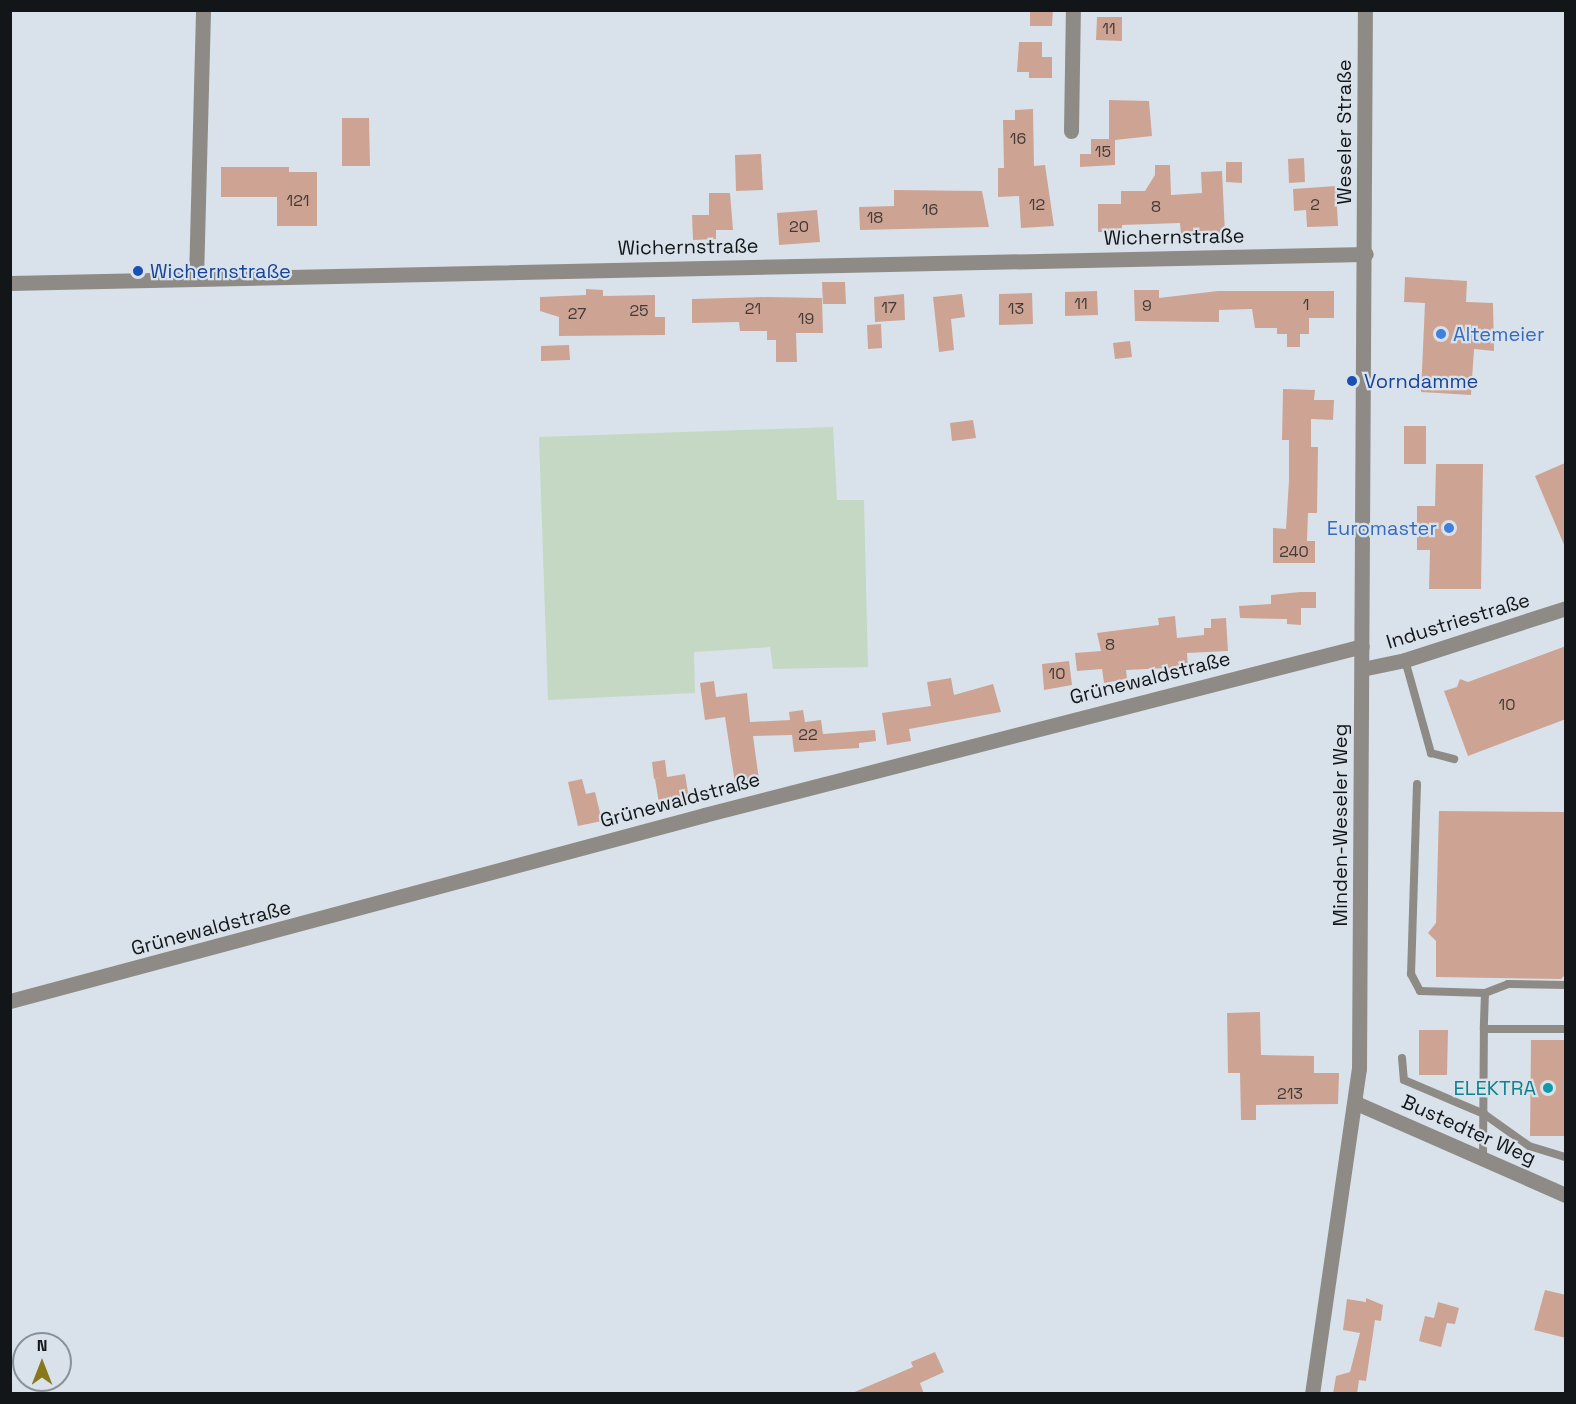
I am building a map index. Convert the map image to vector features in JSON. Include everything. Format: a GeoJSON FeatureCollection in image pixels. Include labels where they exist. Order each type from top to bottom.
{"type":"FeatureCollection","features":[{"type":"Feature","properties":{"kind":"street"},"geometry":{"type":"LineString","coordinates":[[196,279],[204,10]]}},
{"type":"Feature","properties":{"kind":"street"},"geometry":{"type":"LineString","coordinates":[[1071,131],[1073,10]]}},
{"type":"Feature","properties":{"kind":"street","name":"Weseler Straße"},"geometry":{"type":"LineString","coordinates":[[1365,10],[1366,254]]}},
{"type":"Feature","properties":{"kind":"street","name":"Wichernstraße"},"geometry":{"type":"LineString","coordinates":[[10,283],[1366,254]]}},
{"type":"Feature","properties":{"kind":"street","name":"Minden-Weseler Weg"},"geometry":{"type":"LineString","coordinates":[[1312,1394],[1356,1103],[1366,254]]}},
{"type":"Feature","properties":{"kind":"street","name":"Industriestraße"},"geometry":{"type":"LineString","coordinates":[[1362,669],[1405,660],[1566,608]]}},
{"type":"Feature","properties":{"kind":"street","name":"Grünewaldstraße"},"geometry":{"type":"LineString","coordinates":[[10,1001],[704,815],[1362,646]]}},
{"type":"Feature","properties":{"kind":"street","name":"Bustedter Weg"},"geometry":{"type":"LineString","coordinates":[[1356,1103],[1566,1195]]}},
{"type":"Feature","properties":{"kind":"lane"},"geometry":{"type":"LineString","coordinates":[[1405,660],[1431,753],[1455,759]]}},
{"type":"Feature","properties":{"kind":"lane"},"geometry":{"type":"LineString","coordinates":[[1417,784],[1411,974],[1420,991],[1485,993],[1508,984],[1566,985]]}},
{"type":"Feature","properties":{"kind":"lane"},"geometry":{"type":"LineString","coordinates":[[1483,1159],[1485,993]]}},
{"type":"Feature","properties":{"kind":"lane"},"geometry":{"type":"LineString","coordinates":[[1484,1029],[1566,1029]]}},
{"type":"Feature","properties":{"kind":"lane"},"geometry":{"type":"LineString","coordinates":[[1402,1058],[1404,1080],[1484,1114],[1529,1146],[1566,1157]]}},
{"type":"Feature","properties":{"kind":"green space"},"geometry":{"type":"Polygon","coordinates":[[[833,427],[837,500],[864,500],[868,667],[773,669],[770,647],[694,652],[695,693],[548,700],[539,437],[833,427]]]}},
{"type":"Feature","properties":{"kind":"building"},"geometry":{"type":"Polygon","coordinates":[[[1030,10],[1053,10],[1052,26],[1030,26],[1030,10]]]}},
{"type":"Feature","properties":{"kind":"building"},"geometry":{"type":"Polygon","coordinates":[[[1097,17],[1122,17],[1122,41],[1096,40],[1097,17]]]}},
{"type":"Feature","properties":{"kind":"building"},"geometry":{"type":"Polygon","coordinates":[[[1019,42],[1042,42],[1042,57],[1052,57],[1052,78],[1029,78],[1029,72],[1017,72],[1019,42]]]}},
{"type":"Feature","properties":{"kind":"building"},"geometry":{"type":"Polygon","coordinates":[[[1109,100],[1149,101],[1152,136],[1115,140],[1115,165],[1080,167],[1080,154],[1091,154],[1091,139],[1109,139],[1109,100]]]}},
{"type":"Feature","properties":{"kind":"building"},"geometry":{"type":"Polygon","coordinates":[[[1033,109],[1034,166],[1045,165],[1054,226],[1021,228],[1019,196],[998,197],[998,168],[1004,168],[1003,120],[1015,120],[1015,110],[1033,109]]]}},
{"type":"Feature","properties":{"kind":"building"},"geometry":{"type":"Polygon","coordinates":[[[342,118],[369,118],[370,166],[342,166],[342,118]]]}},
{"type":"Feature","properties":{"kind":"building"},"geometry":{"type":"Polygon","coordinates":[[[761,154],[763,190],[736,191],[735,155],[761,154]]]}},
{"type":"Feature","properties":{"kind":"building"},"geometry":{"type":"Polygon","coordinates":[[[1304,158],[1305,182],[1289,183],[1288,159],[1304,158]]]}},
{"type":"Feature","properties":{"kind":"building"},"geometry":{"type":"Polygon","coordinates":[[[1226,162],[1242,162],[1242,183],[1226,182],[1226,162]]]}},
{"type":"Feature","properties":{"kind":"building"},"geometry":{"type":"Polygon","coordinates":[[[1155,165],[1170,165],[1171,195],[1202,193],[1201,172],[1222,171],[1225,233],[1181,235],[1180,223],[1122,225],[1122,232],[1098,232],[1098,204],[1121,204],[1121,191],[1145,191],[1155,175],[1155,165]]]}},
{"type":"Feature","properties":{"kind":"building"},"geometry":{"type":"Polygon","coordinates":[[[221,167],[289,167],[289,172],[317,172],[317,226],[277,226],[277,197],[221,197],[221,167]]]}},
{"type":"Feature","properties":{"kind":"building"},"geometry":{"type":"Polygon","coordinates":[[[1336,186],[1338,226],[1307,227],[1306,210],[1294,211],[1293,189],[1336,186]]]}},
{"type":"Feature","properties":{"kind":"building"},"geometry":{"type":"Polygon","coordinates":[[[894,190],[982,191],[989,227],[860,230],[859,207],[894,206],[894,190]]]}},
{"type":"Feature","properties":{"kind":"building"},"geometry":{"type":"Polygon","coordinates":[[[709,193],[730,193],[733,230],[716,230],[716,239],[693,240],[692,215],[709,215],[709,193]]]}},
{"type":"Feature","properties":{"kind":"building"},"geometry":{"type":"Polygon","coordinates":[[[817,210],[820,242],[779,245],[777,213],[817,210]]]}},
{"type":"Feature","properties":{"kind":"building"},"geometry":{"type":"Polygon","coordinates":[[[1405,277],[1467,281],[1466,302],[1493,303],[1494,351],[1474,349],[1471,395],[1421,392],[1425,303],[1404,302],[1405,277]]]}},
{"type":"Feature","properties":{"kind":"building"},"geometry":{"type":"Polygon","coordinates":[[[822,282],[845,282],[846,304],[823,304],[822,282]]]}},
{"type":"Feature","properties":{"kind":"building"},"geometry":{"type":"Polygon","coordinates":[[[586,289],[603,290],[603,296],[655,295],[655,317],[665,317],[665,335],[559,336],[559,317],[540,311],[540,297],[586,295],[586,289]]]}},
{"type":"Feature","properties":{"kind":"building"},"geometry":{"type":"Polygon","coordinates":[[[1134,290],[1159,290],[1159,298],[1218,291],[1334,291],[1334,318],[1309,318],[1309,334],[1300,334],[1300,347],[1287,347],[1287,334],[1277,334],[1277,328],[1255,328],[1252,309],[1219,310],[1219,322],[1135,321],[1134,290]]]}},
{"type":"Feature","properties":{"kind":"building"},"geometry":{"type":"Polygon","coordinates":[[[1097,291],[1098,315],[1065,316],[1065,292],[1097,291]]]}},
{"type":"Feature","properties":{"kind":"building"},"geometry":{"type":"Polygon","coordinates":[[[1032,293],[1033,324],[999,325],[999,294],[1032,293]]]}},
{"type":"Feature","properties":{"kind":"building"},"geometry":{"type":"Polygon","coordinates":[[[904,294],[905,320],[875,322],[874,297],[904,294]]]}},
{"type":"Feature","properties":{"kind":"building"},"geometry":{"type":"Polygon","coordinates":[[[962,294],[965,317],[951,319],[954,350],[939,352],[933,297],[962,294]]]}},
{"type":"Feature","properties":{"kind":"building"},"geometry":{"type":"Polygon","coordinates":[[[822,298],[823,333],[796,333],[797,362],[776,362],[776,340],[767,340],[767,331],[740,331],[739,322],[692,323],[692,299],[822,298]]]}},
{"type":"Feature","properties":{"kind":"building"},"geometry":{"type":"Polygon","coordinates":[[[881,324],[882,348],[868,349],[867,325],[881,324]]]}},
{"type":"Feature","properties":{"kind":"building"},"geometry":{"type":"Polygon","coordinates":[[[1130,341],[1132,357],[1115,359],[1113,343],[1130,341]]]}},
{"type":"Feature","properties":{"kind":"building"},"geometry":{"type":"Polygon","coordinates":[[[569,345],[570,360],[541,361],[541,346],[569,345]]]}},
{"type":"Feature","properties":{"kind":"building"},"geometry":{"type":"Polygon","coordinates":[[[1283,389],[1315,390],[1314,400],[1334,400],[1333,420],[1311,419],[1311,447],[1318,447],[1317,513],[1308,513],[1307,541],[1315,541],[1315,563],[1273,563],[1273,528],[1286,529],[1289,480],[1289,440],[1282,440],[1283,389]]]}},
{"type":"Feature","properties":{"kind":"building"},"geometry":{"type":"Polygon","coordinates":[[[973,420],[976,438],[952,441],[950,423],[973,420]]]}},
{"type":"Feature","properties":{"kind":"building"},"geometry":{"type":"Polygon","coordinates":[[[1404,426],[1426,426],[1426,464],[1404,464],[1404,426]]]}},
{"type":"Feature","properties":{"kind":"building"},"geometry":{"type":"Polygon","coordinates":[[[1565,463],[1565,547],[1535,476],[1565,463]]]}},
{"type":"Feature","properties":{"kind":"building","name":"Euromaster"},"geometry":{"type":"Polygon","coordinates":[[[1436,464],[1483,464],[1481,589],[1429,589],[1430,550],[1417,550],[1417,506],[1435,506],[1436,464]]]}},
{"type":"Feature","properties":{"kind":"building"},"geometry":{"type":"Polygon","coordinates":[[[1316,592],[1316,608],[1301,608],[1301,625],[1287,624],[1287,619],[1240,618],[1239,606],[1271,604],[1271,595],[1316,592]]]}},
{"type":"Feature","properties":{"kind":"building"},"geometry":{"type":"Polygon","coordinates":[[[1175,616],[1177,638],[1204,635],[1204,628],[1211,628],[1211,619],[1226,618],[1228,651],[1187,653],[1188,667],[1126,670],[1127,679],[1104,683],[1102,669],[1077,671],[1075,653],[1101,651],[1097,633],[1159,625],[1158,618],[1175,616]]]}},
{"type":"Feature","properties":{"kind":"building"},"geometry":{"type":"Polygon","coordinates":[[[1566,646],[1566,719],[1468,756],[1444,691],[1457,687],[1460,679],[1468,682],[1566,646]]]}},
{"type":"Feature","properties":{"kind":"building"},"geometry":{"type":"Polygon","coordinates":[[[1069,661],[1072,685],[1044,690],[1042,664],[1069,661]]]}},
{"type":"Feature","properties":{"kind":"building"},"geometry":{"type":"Polygon","coordinates":[[[951,678],[954,695],[993,684],[1001,712],[909,729],[911,741],[887,745],[882,713],[931,706],[927,682],[951,678]]]}},
{"type":"Feature","properties":{"kind":"building"},"geometry":{"type":"Polygon","coordinates":[[[714,681],[716,697],[747,693],[750,722],[790,720],[789,712],[803,710],[805,722],[821,720],[823,734],[875,730],[876,741],[859,743],[859,748],[794,752],[792,735],[753,736],[759,780],[735,783],[725,717],[705,720],[700,683],[714,681]]]}},
{"type":"Feature","properties":{"kind":"building"},"geometry":{"type":"Polygon","coordinates":[[[665,760],[667,777],[685,774],[689,799],[659,803],[655,779],[662,777],[654,779],[652,762],[665,760]]]}},
{"type":"Feature","properties":{"kind":"building"},"geometry":{"type":"Polygon","coordinates":[[[582,779],[586,794],[595,792],[602,821],[578,826],[568,782],[582,779]]]}},
{"type":"Feature","properties":{"kind":"building"},"geometry":{"type":"Polygon","coordinates":[[[1439,811],[1566,812],[1566,974],[1561,979],[1436,977],[1436,941],[1428,933],[1436,923],[1439,811]]]}},
{"type":"Feature","properties":{"kind":"building"},"geometry":{"type":"Polygon","coordinates":[[[1260,1012],[1261,1055],[1314,1056],[1314,1073],[1339,1073],[1338,1104],[1256,1105],[1256,1120],[1241,1120],[1240,1073],[1228,1073],[1227,1013],[1260,1012]]]}},
{"type":"Feature","properties":{"kind":"building"},"geometry":{"type":"Polygon","coordinates":[[[1419,1030],[1448,1030],[1447,1075],[1419,1075],[1419,1030]]]}},
{"type":"Feature","properties":{"kind":"building","name":"ELEKTRA"},"geometry":{"type":"Polygon","coordinates":[[[1531,1040],[1566,1040],[1566,1136],[1530,1136],[1531,1040]]]}},
{"type":"Feature","properties":{"kind":"building"},"geometry":{"type":"Polygon","coordinates":[[[1545,1290],[1566,1295],[1566,1338],[1534,1330],[1545,1290]]]}},
{"type":"Feature","properties":{"kind":"building"},"geometry":{"type":"Polygon","coordinates":[[[1366,1298],[1383,1305],[1381,1321],[1375,1320],[1366,1381],[1359,1380],[1357,1394],[1333,1394],[1336,1376],[1350,1372],[1360,1333],[1343,1330],[1347,1299],[1366,1302],[1366,1298]]]}},
{"type":"Feature","properties":{"kind":"building"},"geometry":{"type":"Polygon","coordinates":[[[1438,1302],[1459,1308],[1455,1324],[1447,1323],[1441,1347],[1419,1341],[1425,1316],[1434,1318],[1438,1302]]]}},
{"type":"Feature","properties":{"kind":"building"},"geometry":{"type":"Polygon","coordinates":[[[935,1352],[944,1372],[920,1383],[924,1394],[850,1394],[913,1367],[911,1362],[935,1352]]]}},
{"type":"Feature","properties":{"kind":"place","name":"Wichernstraße"},"geometry":{"type":"Point","coordinates":[138,271]}},
{"type":"Feature","properties":{"kind":"place","name":"Altemeier"},"geometry":{"type":"Point","coordinates":[1441,334]}},
{"type":"Feature","properties":{"kind":"place","name":"Vorndamme"},"geometry":{"type":"Point","coordinates":[1352,381]}},
{"type":"Feature","properties":{"kind":"place","name":"Euromaster"},"geometry":{"type":"Point","coordinates":[1449,528]}},
{"type":"Feature","properties":{"kind":"place","name":"ELEKTRA"},"geometry":{"type":"Point","coordinates":[1548,1088]}}]}
